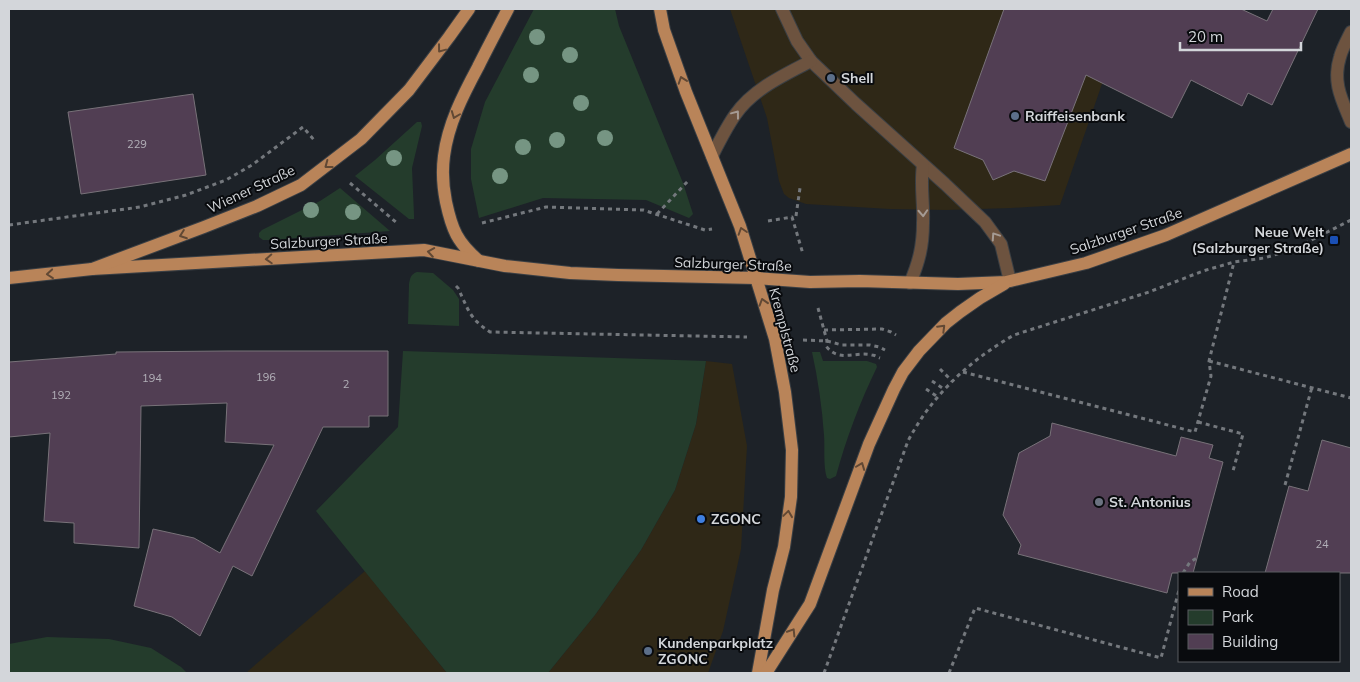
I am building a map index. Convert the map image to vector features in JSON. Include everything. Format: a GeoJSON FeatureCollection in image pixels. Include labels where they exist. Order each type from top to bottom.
{"type":"FeatureCollection","features":[{"type":"Feature","properties":{"kind":"main road","name":"Wiener Straße"},"geometry":{"type":"LineString","coordinates":[[9,278],[92,269],[257,206],[301,185],[361,139],[409,90],[469,9]]}},
{"type":"Feature","properties":{"kind":"main road"},"geometry":{"type":"LineString","coordinates":[[479,260],[467,250],[450,224],[443,188],[444,157],[450,130],[462,97],[508,9]]}},
{"type":"Feature","properties":{"kind":"main road","name":"Kremplstraße"},"geometry":{"type":"LineString","coordinates":[[660,9],[664,30],[686,92],[740,226],[775,339],[785,392],[792,450],[791,497],[784,547],[773,590],[758,673]]}},
{"type":"Feature","properties":{"kind":"main road","name":"Salzburger Straße"},"geometry":{"type":"LineString","coordinates":[[92,269],[424,250],[531,270],[570,273],[756,278],[810,282],[860,281],[958,284],[1008,282],[1086,263],[1166,235],[1351,154]]}},
{"type":"Feature","properties":{"kind":"main road"},"geometry":{"type":"LineString","coordinates":[[766,673],[810,604],[869,444],[903,372],[919,351],[946,323],[980,298],[1008,282]]}},
{"type":"Feature","properties":{"kind":"street"},"geometry":{"type":"LineString","coordinates":[[782,9],[797,41],[811,61],[985,222],[1001,244],[1008,282]]}},
{"type":"Feature","properties":{"kind":"street"},"geometry":{"type":"LineString","coordinates":[[1351,32],[1340,56],[1336,73],[1338,90],[1351,122]]}},
{"type":"Feature","properties":{"kind":"street"},"geometry":{"type":"LineString","coordinates":[[712,156],[736,114],[748,99],[781,76],[811,61]]}},
{"type":"Feature","properties":{"kind":"street"},"geometry":{"type":"LineString","coordinates":[[910,283],[918,262],[922,242],[924,222],[921,178],[923,165]]}},
{"type":"Feature","properties":{"kind":"path"},"geometry":{"type":"LineString","coordinates":[[9,225],[140,207],[186,195],[226,180],[252,165],[303,127]]}},
{"type":"Feature","properties":{"kind":"path"},"geometry":{"type":"LineString","coordinates":[[657,214],[688,181]]}},
{"type":"Feature","properties":{"kind":"path"},"geometry":{"type":"LineString","coordinates":[[450,224],[481,223],[546,207],[643,210],[705,230],[794,216],[800,188]]}},
{"type":"Feature","properties":{"kind":"path"},"geometry":{"type":"LineString","coordinates":[[824,673],[908,441],[918,422],[944,389],[962,372],[996,345],[1014,335],[1149,292],[1203,271],[1234,262],[1264,258],[1294,249],[1351,220]]}},
{"type":"Feature","properties":{"kind":"path"},"geometry":{"type":"LineString","coordinates":[[962,372],[1195,432],[1211,376],[1208,361],[1234,262]]}},
{"type":"Feature","properties":{"kind":"path"},"geometry":{"type":"LineString","coordinates":[[490,332],[715,336],[827,341],[824,330]]}},
{"type":"Feature","properties":{"kind":"path"},"geometry":{"type":"LineString","coordinates":[[1208,361],[1351,398]]}},
{"type":"Feature","properties":{"kind":"path"},"geometry":{"type":"LineString","coordinates":[[1285,485],[1312,387]]}},
{"type":"Feature","properties":{"kind":"path"},"geometry":{"type":"LineString","coordinates":[[1198,422],[1244,434],[1234,471]]}},
{"type":"Feature","properties":{"kind":"path"},"geometry":{"type":"LineString","coordinates":[[1184,572],[1190,562],[1197,558]]}},
{"type":"Feature","properties":{"kind":"path"},"geometry":{"type":"LineString","coordinates":[[949,673],[974,608],[1161,658],[1178,594]]}},
{"type":"Feature","properties":{"kind":"shaded area"},"geometry":{"type":"Polygon","coordinates":[[[730,9],[1128,9],[1060,205],[946,210],[806,204],[789,198],[784,194],[779,181],[767,118],[730,9]]]}},
{"type":"Feature","properties":{"kind":"shaded area","name":"ZGONC"},"geometry":{"type":"Polygon","coordinates":[[[706,361],[732,364],[747,446],[741,549],[723,631],[708,673],[548,673],[595,615],[641,550],[675,490],[696,424],[706,361]]]}},
{"type":"Feature","properties":{"kind":"shaded area"},"geometry":{"type":"Polygon","coordinates":[[[365,571],[447,673],[247,673],[248,671],[365,571]]]}},
{"type":"Feature","properties":{"kind":"green space"},"geometry":{"type":"Polygon","coordinates":[[[534,9],[615,9],[619,26],[683,183],[693,214],[689,218],[646,200],[543,198],[479,218],[471,179],[471,149],[485,102],[534,9]]]}},
{"type":"Feature","properties":{"kind":"green space"},"geometry":{"type":"Polygon","coordinates":[[[417,122],[421,122],[422,126],[412,168],[414,219],[409,219],[355,176],[417,122]]]}},
{"type":"Feature","properties":{"kind":"green space"},"geometry":{"type":"Polygon","coordinates":[[[340,188],[390,231],[270,240],[263,240],[259,237],[259,233],[262,230],[320,201],[340,188]]]}},
{"type":"Feature","properties":{"kind":"green space"},"geometry":{"type":"Polygon","coordinates":[[[417,272],[433,273],[453,290],[459,299],[459,326],[408,324],[409,284],[411,276],[417,272]]]}},
{"type":"Feature","properties":{"kind":"green space"},"geometry":{"type":"Polygon","coordinates":[[[403,351],[706,361],[696,424],[675,490],[641,550],[595,615],[548,673],[447,673],[316,511],[398,427],[403,351]]]}},
{"type":"Feature","properties":{"kind":"green space"},"geometry":{"type":"Polygon","coordinates":[[[812,352],[820,352],[823,361],[867,361],[876,364],[877,367],[854,421],[836,476],[830,479],[827,478],[825,468],[822,414],[812,352]]]}},
{"type":"Feature","properties":{"kind":"green space"},"geometry":{"type":"Polygon","coordinates":[[[47,637],[109,639],[151,648],[181,667],[187,673],[9,673],[9,644],[47,637]]]}},
{"type":"Feature","properties":{"kind":"building"},"geometry":{"type":"Polygon","coordinates":[[[1004,9],[1241,9],[1267,21],[1273,9],[1318,9],[1272,105],[1248,93],[1242,106],[1191,80],[1172,118],[1086,75],[1045,181],[1014,171],[993,180],[983,160],[954,148],[1004,9]]]}},
{"type":"Feature","properties":{"kind":"building"},"geometry":{"type":"Polygon","coordinates":[[[193,94],[206,175],[81,194],[68,112],[193,94]]]}},
{"type":"Feature","properties":{"kind":"building"},"geometry":{"type":"Polygon","coordinates":[[[388,351],[388,416],[369,416],[369,427],[323,427],[252,576],[233,566],[200,636],[172,617],[134,606],[153,529],[194,538],[220,553],[274,445],[225,442],[227,403],[141,406],[139,548],[74,543],[74,523],[44,521],[50,433],[9,437],[9,362],[116,354],[116,352],[388,351]]]}},
{"type":"Feature","properties":{"kind":"building","name":"St. Antonius"},"geometry":{"type":"Polygon","coordinates":[[[1052,423],[1176,456],[1181,437],[1213,445],[1209,458],[1223,462],[1193,572],[1172,573],[1167,593],[1018,554],[1021,545],[1003,515],[1019,453],[1050,436],[1052,423]]]}},
{"type":"Feature","properties":{"kind":"building"},"geometry":{"type":"Polygon","coordinates":[[[1322,440],[1351,448],[1351,573],[1265,572],[1289,486],[1308,491],[1322,440]]]}},
{"type":"Feature","properties":{"kind":"place","name":"Shell"},"geometry":{"type":"Point","coordinates":[831,78]}},
{"type":"Feature","properties":{"kind":"place","name":"Raiffeisenbank"},"geometry":{"type":"Point","coordinates":[1015,116]}},
{"type":"Feature","properties":{"kind":"place","name":"Neue Welt (Salzburger Straße)"},"geometry":{"type":"Point","coordinates":[1334,240]}},
{"type":"Feature","properties":{"kind":"place","name":"St. Antonius"},"geometry":{"type":"Point","coordinates":[1099,502]}},
{"type":"Feature","properties":{"kind":"place","name":"ZGONC"},"geometry":{"type":"Point","coordinates":[701,519]}},
{"type":"Feature","properties":{"kind":"place","name":"Kundenparkplatz ZGONC"},"geometry":{"type":"Point","coordinates":[648,651]}}]}
